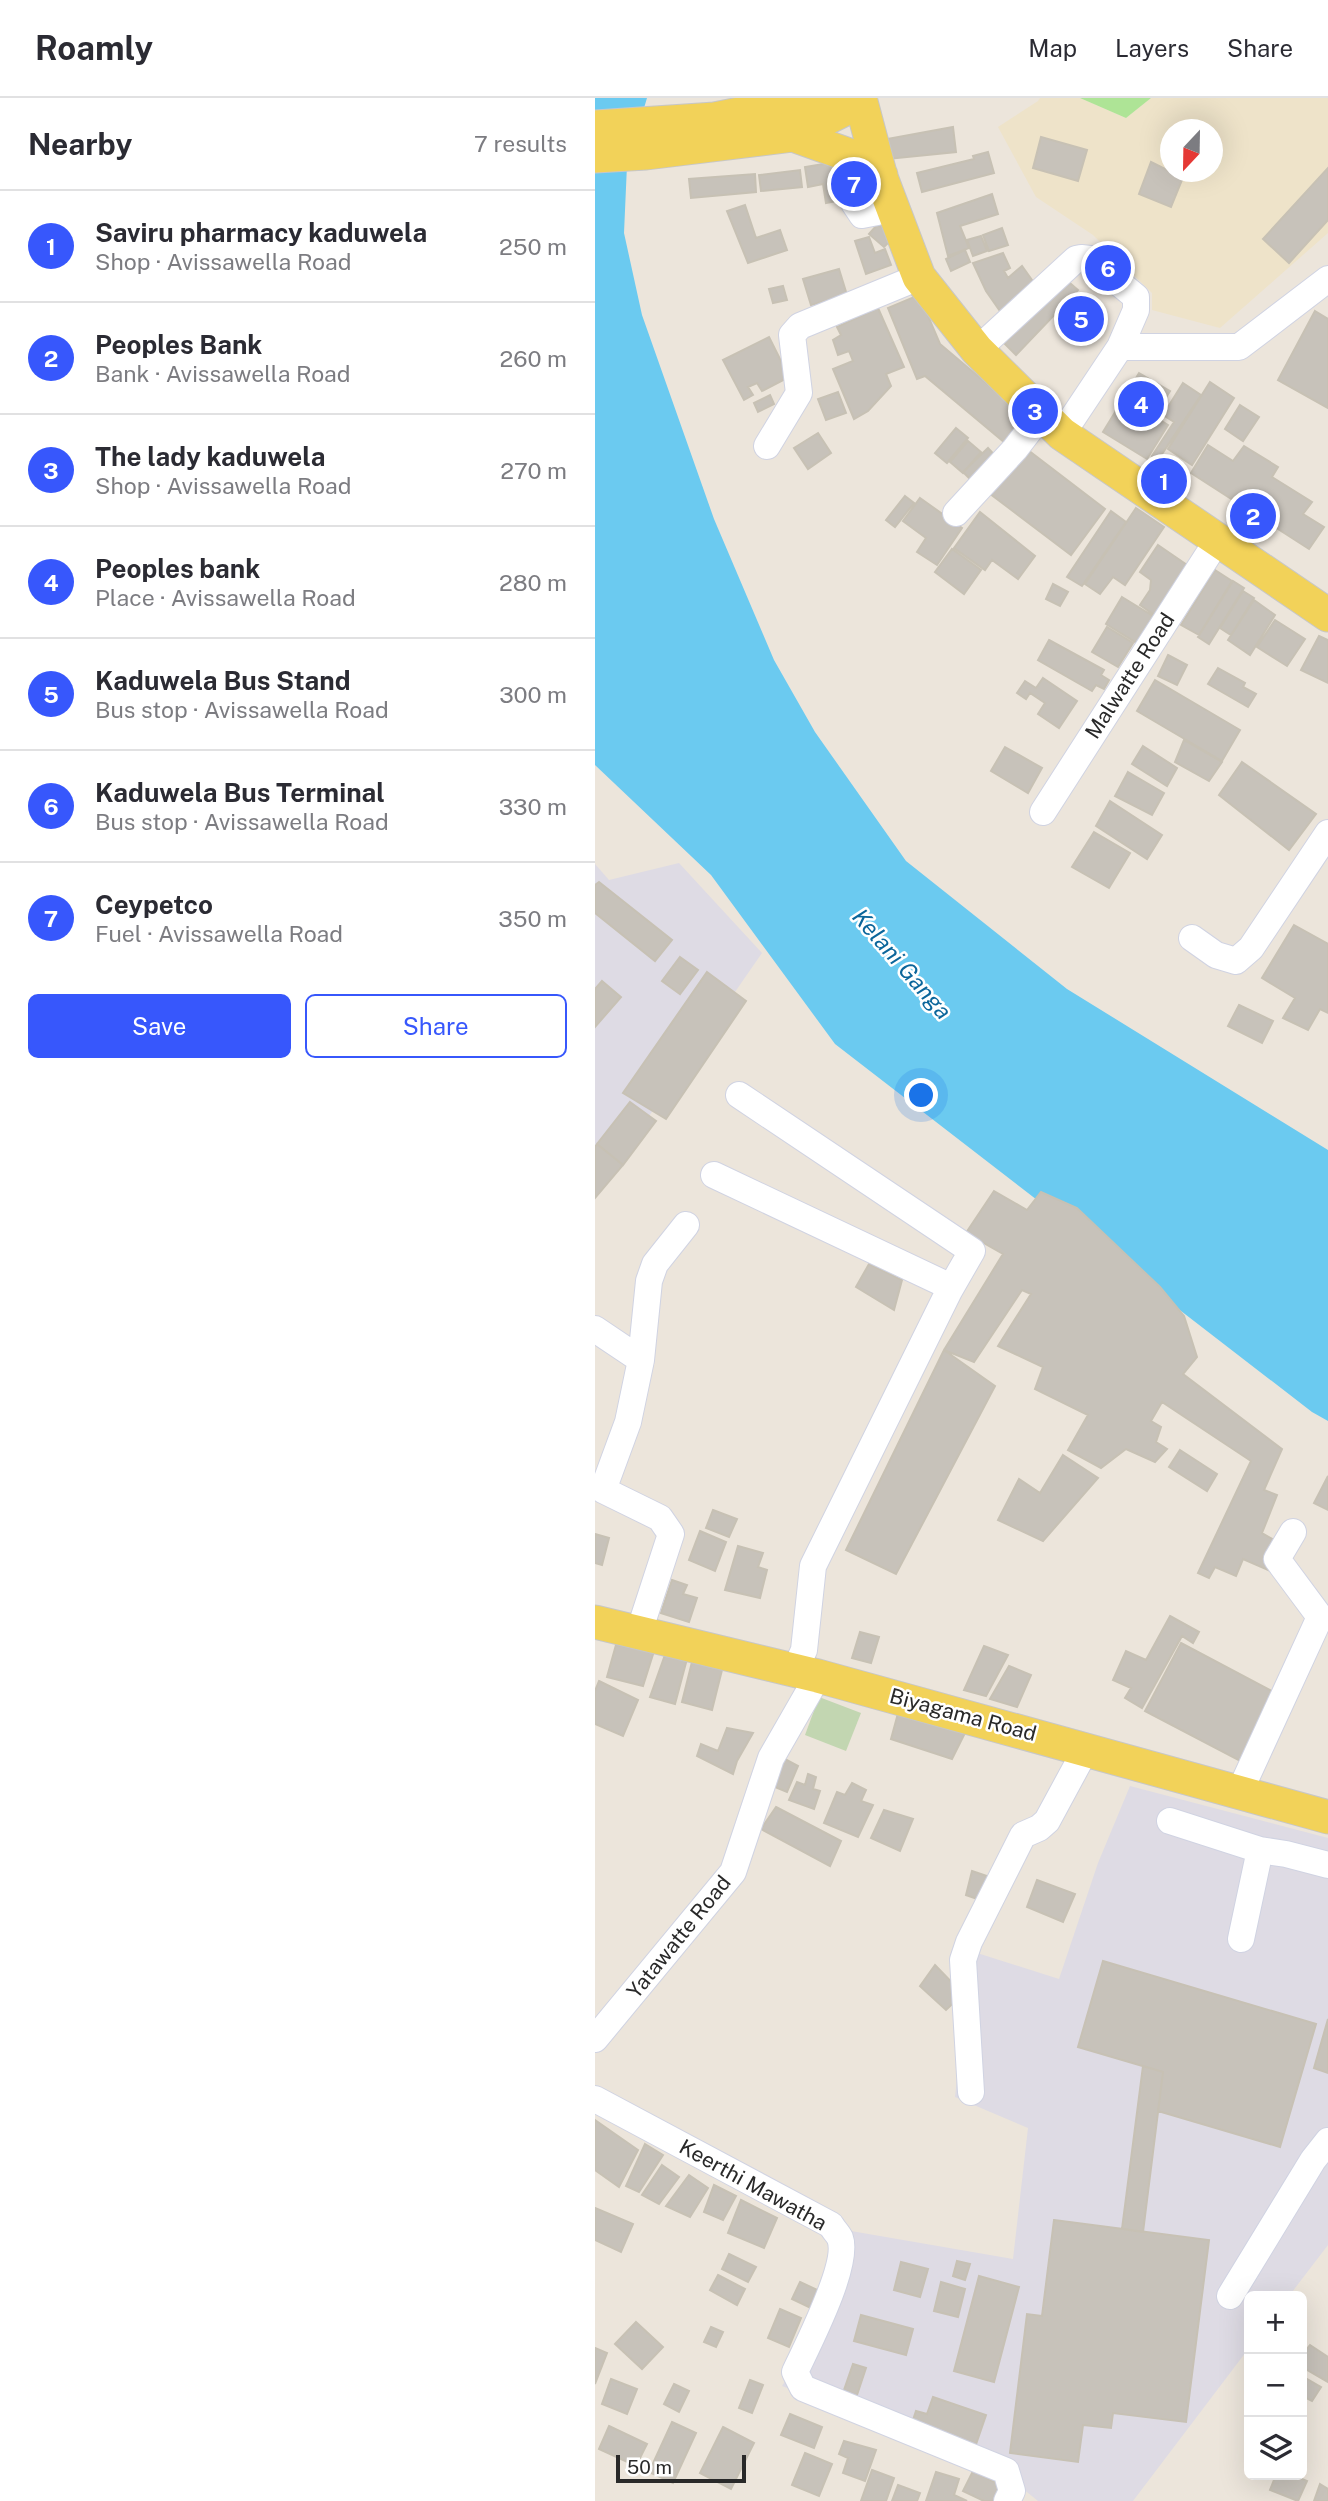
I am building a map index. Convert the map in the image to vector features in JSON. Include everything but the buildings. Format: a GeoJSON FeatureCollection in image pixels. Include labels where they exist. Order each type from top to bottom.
{"type":"FeatureCollection","features":[{"type":"Feature","properties":{"kind":"main road"},"geometry":{"type":"LineString","coordinates":[[715,119],[752,98]]}},
{"type":"Feature","properties":{"kind":"main road"},"geometry":{"type":"LineString","coordinates":[[595,156],[715,119],[817,98]]}},
{"type":"Feature","properties":{"kind":"main road"},"geometry":{"type":"LineString","coordinates":[[793,135],[841,111],[859,98],[881,176],[919,277],[977,350],[1052,424],[1217,541],[1328,615]]}},
{"type":"Feature","properties":{"kind":"main road"},"geometry":{"type":"LineString","coordinates":[[595,127],[646,139],[793,135],[860,159],[881,176]]}},
{"type":"Feature","properties":{"kind":"main road","name":"Biyagama Road"},"geometry":{"type":"LineString","coordinates":[[595,1622],[806,1673],[1328,1817]]}},
{"type":"Feature","properties":{"kind":"street"},"geometry":{"type":"LineString","coordinates":[[881,176],[854,182],[850,196],[862,215],[893,209]]}},
{"type":"Feature","properties":{"kind":"street"},"geometry":{"type":"LineString","coordinates":[[956,513],[1015,449],[1052,424],[1120,348],[1136,310],[1136,297],[1090,260],[1081,257],[977,350]]}},
{"type":"Feature","properties":{"kind":"street"},"geometry":{"type":"LineString","coordinates":[[767,446],[799,393],[792,335],[800,326],[919,277]]}},
{"type":"Feature","properties":{"kind":"street"},"geometry":{"type":"LineString","coordinates":[[1120,348],[1239,346],[1328,279]]}},
{"type":"Feature","properties":{"kind":"street","name":"Malwatte Road"},"geometry":{"type":"LineString","coordinates":[[1043,812],[1217,541]]}},
{"type":"Feature","properties":{"kind":"street"},"geometry":{"type":"LineString","coordinates":[[1192,937],[1216,955],[1236,961],[1251,948],[1328,833]]}},
{"type":"Feature","properties":{"kind":"street","name":"Yatawatte Road"},"geometry":{"type":"LineString","coordinates":[[595,2039],[733,1872],[771,1758],[806,1673],[804,1650],[813,1566],[972,1251],[739,1095]]}},
{"type":"Feature","properties":{"kind":"street"},"geometry":{"type":"LineString","coordinates":[[714,1175],[951,1287],[949,1292]]}},
{"type":"Feature","properties":{"kind":"street"},"geometry":{"type":"LineString","coordinates":[[639,1632],[671,1534],[660,1518],[603,1490],[628,1422],[641,1360],[649,1281],[656,1264],[686,1225]]}},
{"type":"Feature","properties":{"kind":"street"},"geometry":{"type":"LineString","coordinates":[[595,1329],[641,1360]]}},
{"type":"Feature","properties":{"kind":"street"},"geometry":{"type":"LineString","coordinates":[[1240,1791],[1320,1617],[1277,1559],[1293,1531]]}},
{"type":"Feature","properties":{"kind":"street"},"geometry":{"type":"LineString","coordinates":[[971,2092],[963,1960],[969,1942],[1023,1835],[1047,1821],[1086,1749]]}},
{"type":"Feature","properties":{"kind":"street"},"geometry":{"type":"LineString","coordinates":[[1170,1821],[1260,1850],[1328,1865]]}},
{"type":"Feature","properties":{"kind":"street"},"geometry":{"type":"LineString","coordinates":[[1241,1939],[1260,1850]]}},
{"type":"Feature","properties":{"kind":"street","name":"Keerthi Mawatha"},"geometry":{"type":"LineString","coordinates":[[595,2099],[831,2225],[841,2239],[841,2257],[823,2312],[795,2372],[803,2388],[1006,2471],[1012,2491],[1007,2501]]}},
{"type":"Feature","properties":{"kind":"street"},"geometry":{"type":"LineString","coordinates":[[1230,2296],[1313,2160],[1328,2141]]}},
{"type":"Feature","properties":{"kind":"shaded area"},"geometry":{"type":"Polygon","coordinates":[[[1040,98],[1080,98],[1126,118],[1151,98],[1328,98],[1328,233],[1220,328],[1152,310],[1152,293],[1093,235],[1036,197],[998,127],[1040,98]]]}},
{"type":"Feature","properties":{"kind":"shaded area"},"geometry":{"type":"Polygon","coordinates":[[[679,863],[762,953],[595,1194],[595,864],[609,880],[679,863]]]}},
{"type":"Feature","properties":{"kind":"shaded area"},"geometry":{"type":"Polygon","coordinates":[[[1130,1786],[1328,1838],[1328,2245],[1293,2291],[1244,2291],[1244,2355],[1133,2501],[1038,2501],[986,2459],[940,2446],[782,2386],[827,2317],[851,2231],[1013,2259],[1028,2128],[955,2097],[968,1975],[974,1952],[1059,1979],[1098,1863],[1130,1786]]]}},
{"type":"Feature","properties":{"kind":"green space"},"geometry":{"type":"Polygon","coordinates":[[[1080,98],[1151,98],[1126,118],[1080,98]]]}},
{"type":"Feature","properties":{"kind":"green space"},"geometry":{"type":"Polygon","coordinates":[[[819,1697],[861,1713],[846,1751],[805,1735],[819,1697]]]}},
{"type":"Feature","properties":{"kind":"water","name":"Kelani Ganga"},"geometry":{"type":"Polygon","coordinates":[[[595,98],[647,98],[627,165],[624,233],[642,315],[714,519],[774,660],[815,732],[906,861],[1067,989],[1328,1150],[1328,1421],[1312,1412],[835,1044],[711,875],[595,765],[595,98]]]}},
{"type":"Feature","properties":{"kind":"place","name":"Ceypetco"},"geometry":{"type":"Point","coordinates":[854,184]}},
{"type":"Feature","properties":{"kind":"place","name":"Kaduwela Bus Terminal"},"geometry":{"type":"Point","coordinates":[1108,268]}},
{"type":"Feature","properties":{"kind":"place","name":"Kaduwela Bus Stand"},"geometry":{"type":"Point","coordinates":[1081,319]}},
{"type":"Feature","properties":{"kind":"place","name":"Peoples bank"},"geometry":{"type":"Point","coordinates":[1141,404]}},
{"type":"Feature","properties":{"kind":"place","name":"The lady kaduwela"},"geometry":{"type":"Point","coordinates":[1035,411]}},
{"type":"Feature","properties":{"kind":"place","name":"Saviru pharmacy kaduwela"},"geometry":{"type":"Point","coordinates":[1164,481]}},
{"type":"Feature","properties":{"kind":"place","name":"Peoples Bank"},"geometry":{"type":"Point","coordinates":[1253,516]}}]}
